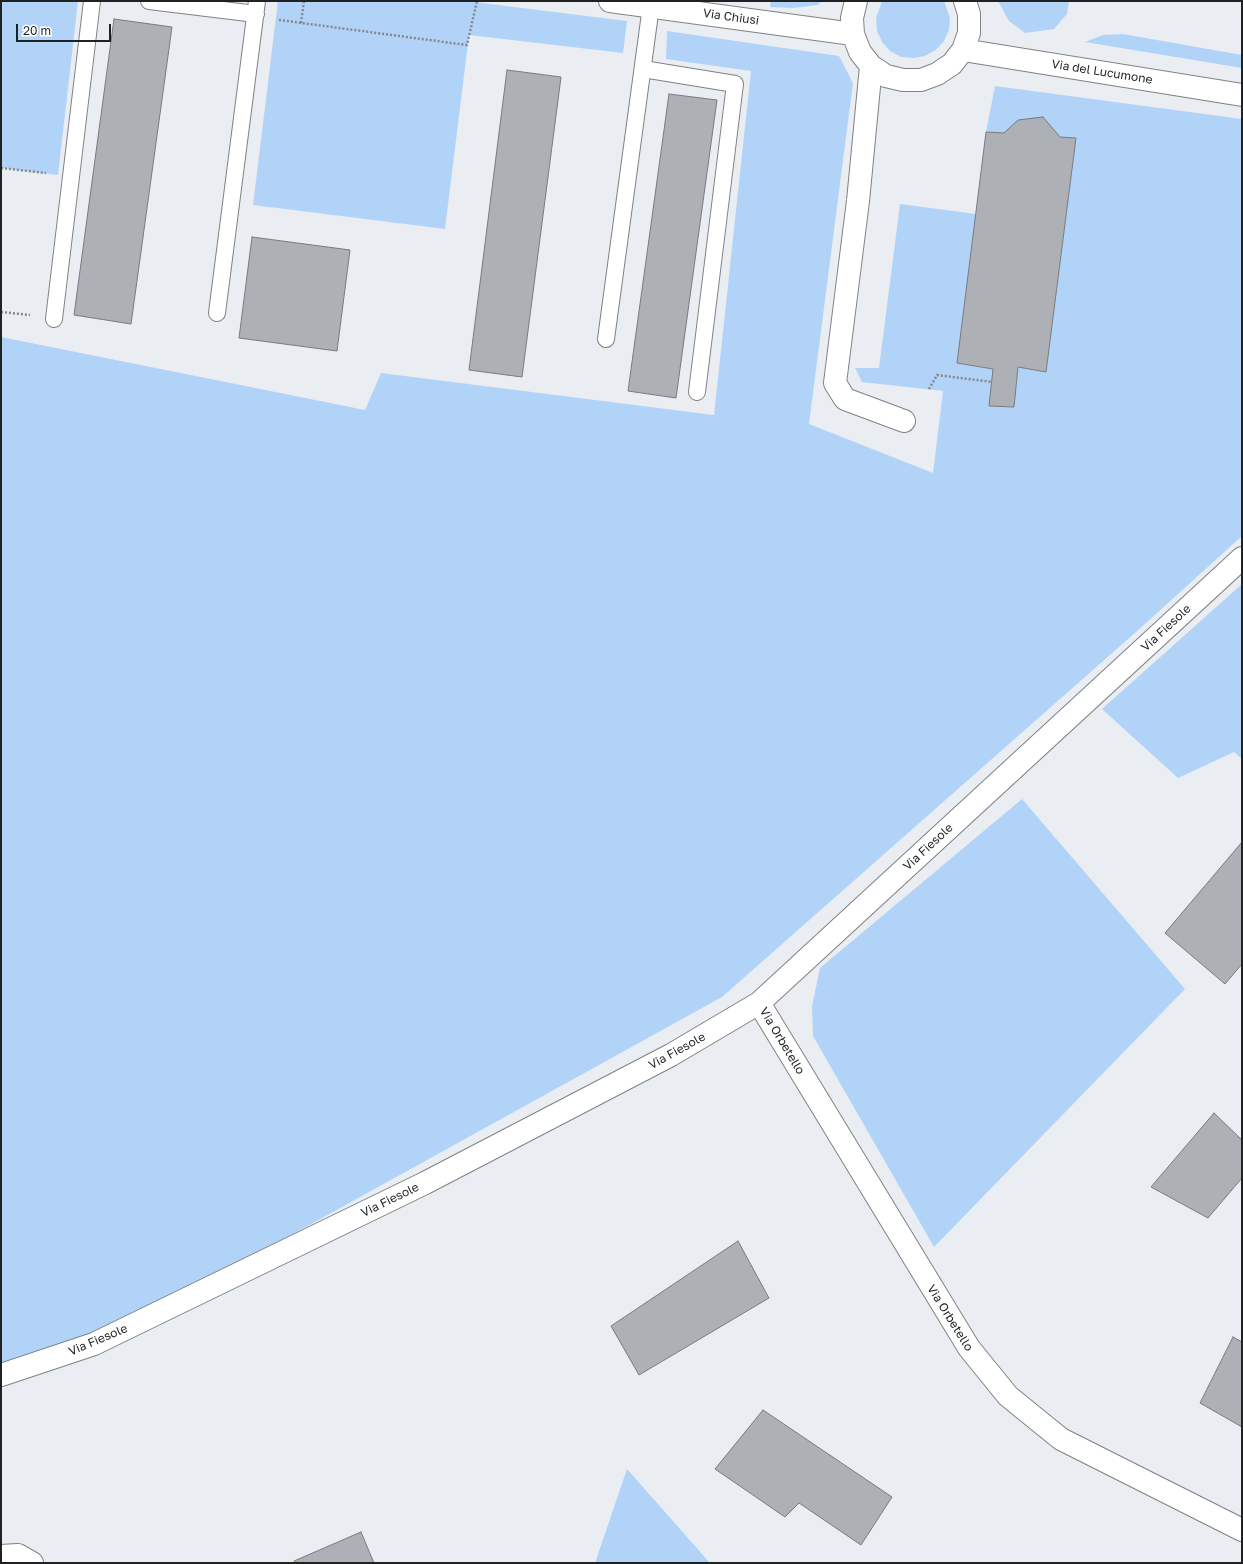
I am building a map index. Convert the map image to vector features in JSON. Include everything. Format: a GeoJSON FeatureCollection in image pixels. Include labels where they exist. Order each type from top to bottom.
{"type":"FeatureCollection","features":[{"type":"Feature","properties":{"kind":"street","name":"Via Chiusi"},"geometry":{"type":"LineString","coordinates":[[610,1],[651,3],[853,34]]}},
{"type":"Feature","properties":{"kind":"street"},"geometry":{"type":"LineString","coordinates":[[856,1],[852,18],[853,34],[860,52],[871,66],[886,76],[903,80],[921,80],[938,74],[952,64],[962,50],[969,33],[969,14],[965,1]]}},
{"type":"Feature","properties":{"kind":"street","name":"Via del Lucumone"},"geometry":{"type":"LineString","coordinates":[[962,50],[1242,95]]}},
{"type":"Feature","properties":{"kind":"street"},"geometry":{"type":"LineString","coordinates":[[871,66],[858,200],[835,383],[845,399],[904,421]]}},
{"type":"Feature","properties":{"kind":"street","name":"Via Fiesole"},"geometry":{"type":"LineString","coordinates":[[1,1375],[94,1344],[425,1183],[672,1055],[759,1003],[1242,558]]}},
{"type":"Feature","properties":{"kind":"street","name":"Via Orbetello"},"geometry":{"type":"LineString","coordinates":[[759,1003],[968,1348],[1008,1396],[1061,1439],[1242,1530]]}},
{"type":"Feature","properties":{"kind":"street"},"geometry":{"type":"LineString","coordinates":[[1,1556],[18,1555],[32,1563]]}},
{"type":"Feature","properties":{"kind":"lane"},"geometry":{"type":"LineString","coordinates":[[54,318],[92,1]]}},
{"type":"Feature","properties":{"kind":"lane"},"geometry":{"type":"LineString","coordinates":[[149,1],[256,8],[218,313]]}},
{"type":"Feature","properties":{"kind":"lane"},"geometry":{"type":"LineString","coordinates":[[606,339],[651,3]]}},
{"type":"Feature","properties":{"kind":"lane"},"geometry":{"type":"LineString","coordinates":[[643,69],[735,84],[697,392]]}},
{"type":"Feature","properties":{"kind":"path"},"geometry":{"type":"LineString","coordinates":[[301,23],[304,1]]}},
{"type":"Feature","properties":{"kind":"path"},"geometry":{"type":"LineString","coordinates":[[256,8],[276,20],[467,45],[477,1]]}},
{"type":"Feature","properties":{"kind":"path"},"geometry":{"type":"LineString","coordinates":[[929,389],[937,375],[992,382]]}},
{"type":"Feature","properties":{"kind":"shaded area"},"geometry":{"type":"Polygon","coordinates":[[[1,1],[78,1],[58,175],[1,168],[1,1]]]}},
{"type":"Feature","properties":{"kind":"shaded area"},"geometry":{"type":"Polygon","coordinates":[[[278,1],[466,1],[627,21],[623,53],[469,35],[445,229],[253,205],[278,1]]]}},
{"type":"Feature","properties":{"kind":"shaded area"},"geometry":{"type":"Polygon","coordinates":[[[771,1],[822,1],[818,5],[793,8],[770,7],[771,1]]]}},
{"type":"Feature","properties":{"kind":"shaded area"},"geometry":{"type":"Polygon","coordinates":[[[882,1],[944,1],[950,18],[949,30],[944,41],[936,50],[925,56],[914,58],[901,57],[890,51],[882,42],[877,31],[876,18],[882,1]]]}},
{"type":"Feature","properties":{"kind":"shaded area"},"geometry":{"type":"Polygon","coordinates":[[[998,1],[1069,1],[1067,14],[1054,29],[1025,33],[1009,21],[998,1]]]}},
{"type":"Feature","properties":{"kind":"shaded area"},"geometry":{"type":"Polygon","coordinates":[[[667,31],[839,56],[853,83],[809,424],[933,473],[943,391],[862,382],[855,368],[879,368],[900,204],[976,214],[957,363],[993,369],[989,406],[1014,407],[1018,367],[1046,371],[1076,138],[986,132],[995,86],[1242,119],[1242,536],[1136,632],[722,997],[94,1344],[1,1368],[1,337],[365,410],[381,373],[714,415],[751,71],[666,59],[667,31]]]}},
{"type":"Feature","properties":{"kind":"shaded area"},"geometry":{"type":"Polygon","coordinates":[[[1123,34],[1242,55],[1242,68],[1085,42],[1103,35],[1123,34]]]}},
{"type":"Feature","properties":{"kind":"shaded area"},"geometry":{"type":"Polygon","coordinates":[[[1242,584],[1242,759],[1234,752],[1178,778],[1102,709],[1242,584]]]}},
{"type":"Feature","properties":{"kind":"shaded area"},"geometry":{"type":"Polygon","coordinates":[[[1022,799],[1185,989],[934,1247],[813,1036],[812,1006],[820,968],[1022,799]]]}},
{"type":"Feature","properties":{"kind":"shaded area"},"geometry":{"type":"Polygon","coordinates":[[[627,1469],[710,1563],[595,1563],[627,1469]]]}},
{"type":"Feature","properties":{"kind":"building"},"geometry":{"type":"Polygon","coordinates":[[[114,19],[172,27],[131,324],[74,315],[114,19]]]}},
{"type":"Feature","properties":{"kind":"building"},"geometry":{"type":"Polygon","coordinates":[[[507,70],[561,77],[522,377],[469,370],[507,70]]]}},
{"type":"Feature","properties":{"kind":"building"},"geometry":{"type":"Polygon","coordinates":[[[669,94],[717,100],[676,398],[628,391],[669,94]]]}},
{"type":"Feature","properties":{"kind":"building"},"geometry":{"type":"Polygon","coordinates":[[[1043,117],[1060,137],[1076,138],[1046,372],[1018,367],[1014,407],[989,406],[993,369],[957,363],[986,132],[1004,133],[1018,120],[1043,117]]]}},
{"type":"Feature","properties":{"kind":"building"},"geometry":{"type":"Polygon","coordinates":[[[252,237],[350,250],[337,351],[239,338],[252,237]]]}},
{"type":"Feature","properties":{"kind":"building"},"geometry":{"type":"Polygon","coordinates":[[[1242,842],[1242,964],[1225,984],[1165,933],[1242,842]]]}},
{"type":"Feature","properties":{"kind":"building"},"geometry":{"type":"Polygon","coordinates":[[[1214,1113],[1242,1140],[1242,1178],[1208,1218],[1151,1187],[1214,1113]]]}},
{"type":"Feature","properties":{"kind":"building"},"geometry":{"type":"Polygon","coordinates":[[[738,1241],[769,1298],[639,1375],[611,1326],[738,1241]]]}},
{"type":"Feature","properties":{"kind":"building"},"geometry":{"type":"Polygon","coordinates":[[[1233,1337],[1242,1342],[1242,1427],[1200,1403],[1233,1337]]]}},
{"type":"Feature","properties":{"kind":"building"},"geometry":{"type":"Polygon","coordinates":[[[763,1410],[892,1497],[861,1545],[799,1503],[785,1517],[715,1469],[763,1410]]]}},
{"type":"Feature","properties":{"kind":"building"},"geometry":{"type":"Polygon","coordinates":[[[361,1532],[374,1563],[295,1563],[294,1561],[361,1532]]]}}]}
